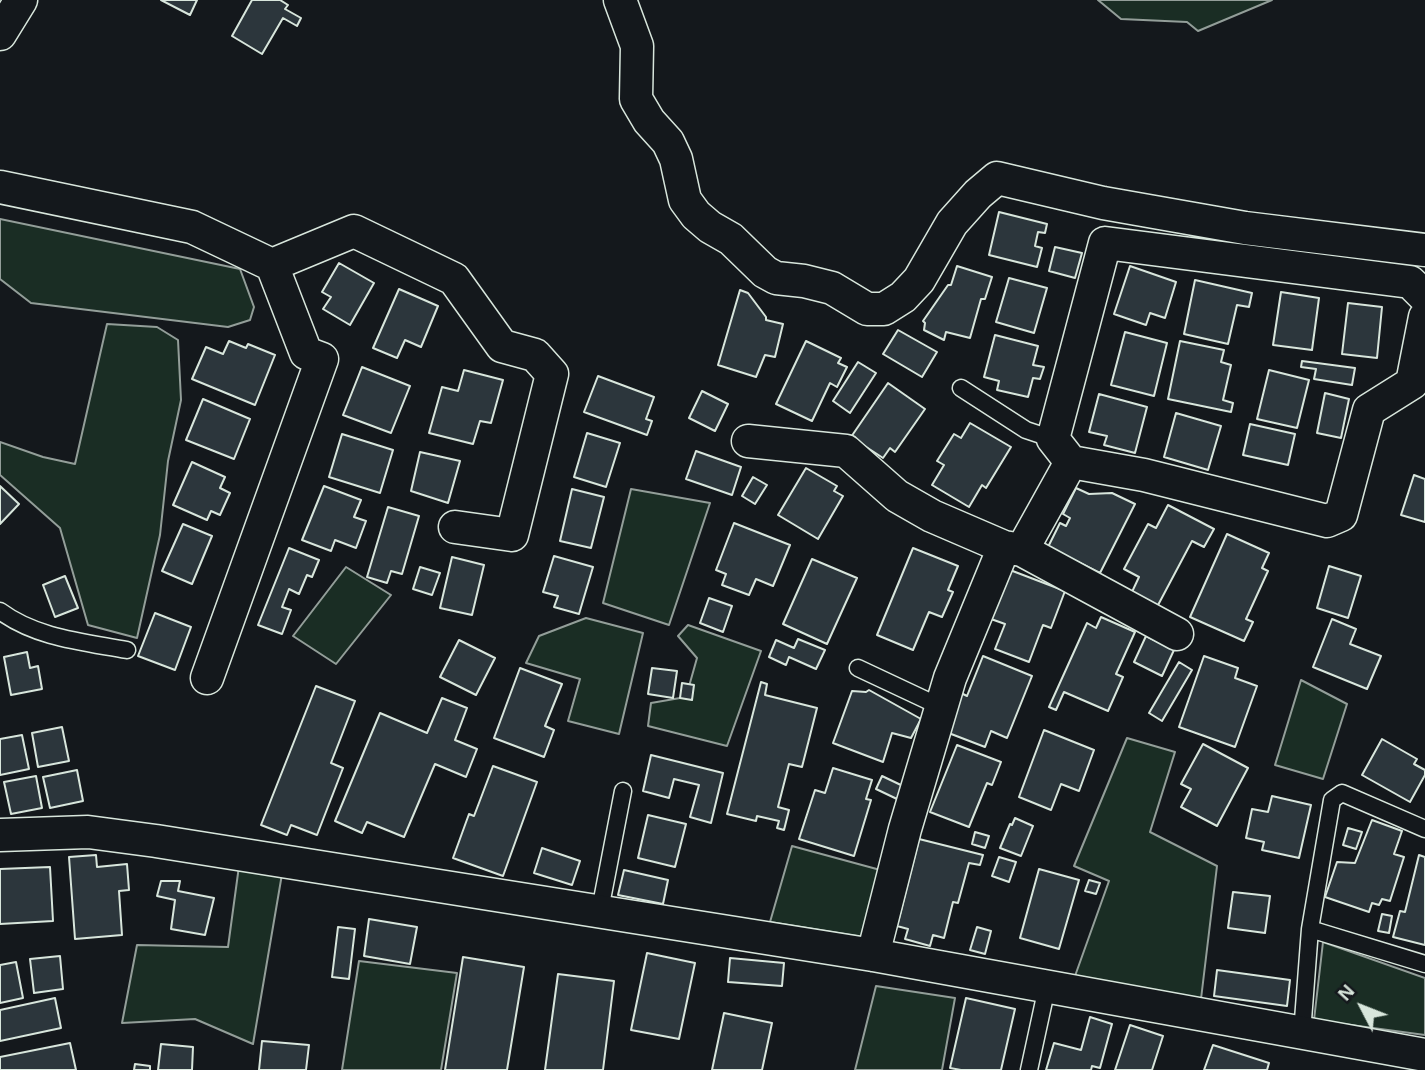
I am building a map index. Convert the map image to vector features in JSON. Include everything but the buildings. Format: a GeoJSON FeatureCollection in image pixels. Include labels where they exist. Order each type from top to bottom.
{"type":"FeatureCollection","features":[{"type":"Feature","properties":{"kind":"street"},"geometry":{"type":"LineString","coordinates":[[0,34],[21,0]]}},
{"type":"Feature","properties":{"kind":"street"},"geometry":{"type":"LineString","coordinates":[[620,0],[637,46],[636,99],[649,121],[668,142],[676,159],[685,200],[695,215],[738,245],[765,272],[776,278],[832,288],[867,309],[884,309],[902,297],[919,280],[952,223],[978,194],[997,178],[1103,203],[1245,228],[1425,250]]}},
{"type":"Feature","properties":{"kind":"street"},"geometry":{"type":"LineString","coordinates":[[0,187],[192,227],[272,265],[306,353],[322,359],[207,678]]}},
{"type":"Feature","properties":{"kind":"street"},"geometry":{"type":"LineString","coordinates":[[272,265],[355,231],[454,279],[502,346],[535,355],[552,374],[512,535],[456,527]]}},
{"type":"Feature","properties":{"kind":"street"},"geometry":{"type":"LineString","coordinates":[[873,955],[905,828],[950,678],[1062,450],[1105,243],[1410,282],[1425,297]]}},
{"type":"Feature","properties":{"kind":"street"},"geometry":{"type":"LineString","coordinates":[[1062,450],[1144,475],[1327,521],[1341,515],[1369,410],[1412,383],[1425,317]]}},
{"type":"Feature","properties":{"kind":"street"},"geometry":{"type":"LineString","coordinates":[[748,441],[846,451],[897,496],[932,516],[1013,549],[1177,634]]}},
{"type":"Feature","properties":{"kind":"street"},"geometry":{"type":"LineString","coordinates":[[0,835],[88,832],[600,910],[873,955],[1425,1055]]}},
{"type":"Feature","properties":{"kind":"lane"},"geometry":{"type":"LineString","coordinates":[[961,388],[1062,450]]}},
{"type":"Feature","properties":{"kind":"lane"},"geometry":{"type":"LineString","coordinates":[[0,611],[14,622],[40,633],[127,650]]}},
{"type":"Feature","properties":{"kind":"lane"},"geometry":{"type":"LineString","coordinates":[[858,668],[941,707]]}},
{"type":"Feature","properties":{"kind":"lane"},"geometry":{"type":"LineString","coordinates":[[600,910],[623,791]]}},
{"type":"Feature","properties":{"kind":"lane"},"geometry":{"type":"LineString","coordinates":[[1303,1033],[1310,929],[1332,800],[1342,793],[1425,829]]}},
{"type":"Feature","properties":{"kind":"lane"},"geometry":{"type":"LineString","coordinates":[[1310,929],[1425,964]]}},
{"type":"Feature","properties":{"kind":"lane"},"geometry":{"type":"LineString","coordinates":[[1029,1070],[1047,987]]}},
{"type":"Feature","properties":{"kind":"green space"},"geometry":{"type":"Polygon","coordinates":[[[1098,0],[1272,0],[1198,31],[1187,22],[1121,19],[1098,0]]]}},
{"type":"Feature","properties":{"kind":"green space"},"geometry":{"type":"Polygon","coordinates":[[[0,219],[240,269],[254,307],[250,320],[228,327],[31,303],[0,279],[0,219]]]}},
{"type":"Feature","properties":{"kind":"green space"},"geometry":{"type":"Polygon","coordinates":[[[107,324],[157,327],[178,340],[181,400],[168,461],[160,535],[137,638],[88,625],[60,528],[0,475],[0,442],[43,457],[75,464],[107,324]]]}},
{"type":"Feature","properties":{"kind":"green space"},"geometry":{"type":"Polygon","coordinates":[[[631,489],[710,503],[669,625],[603,603],[631,489]]]}},
{"type":"Feature","properties":{"kind":"green space"},"geometry":{"type":"Polygon","coordinates":[[[346,567],[391,595],[336,664],[293,636],[346,567]]]}},
{"type":"Feature","properties":{"kind":"green space"},"geometry":{"type":"Polygon","coordinates":[[[586,618],[643,633],[619,734],[568,721],[580,679],[526,663],[539,636],[586,618]]]}},
{"type":"Feature","properties":{"kind":"green space"},"geometry":{"type":"Polygon","coordinates":[[[688,625],[761,651],[727,746],[648,726],[651,703],[686,697],[697,658],[678,636],[688,625]]]}},
{"type":"Feature","properties":{"kind":"green space"},"geometry":{"type":"Polygon","coordinates":[[[1301,680],[1347,704],[1323,779],[1275,765],[1301,680]]]}},
{"type":"Feature","properties":{"kind":"green space"},"geometry":{"type":"Polygon","coordinates":[[[1127,738],[1175,752],[1150,832],[1217,866],[1201,999],[1075,976],[1109,881],[1074,866],[1127,738]]]}},
{"type":"Feature","properties":{"kind":"green space"},"geometry":{"type":"Polygon","coordinates":[[[792,846],[884,871],[863,937],[770,922],[792,846]]]}},
{"type":"Feature","properties":{"kind":"green space"},"geometry":{"type":"Polygon","coordinates":[[[239,866],[282,874],[253,1044],[195,1019],[122,1023],[137,945],[228,947],[239,866]]]}},
{"type":"Feature","properties":{"kind":"green space"},"geometry":{"type":"Polygon","coordinates":[[[1323,942],[1425,978],[1425,1035],[1314,1020],[1323,942]]]}},
{"type":"Feature","properties":{"kind":"green space"},"geometry":{"type":"Polygon","coordinates":[[[359,961],[457,973],[441,1070],[342,1070],[359,961]]]}},
{"type":"Feature","properties":{"kind":"green space"},"geometry":{"type":"Polygon","coordinates":[[[876,986],[955,998],[942,1070],[855,1070],[876,986]]]}}]}
